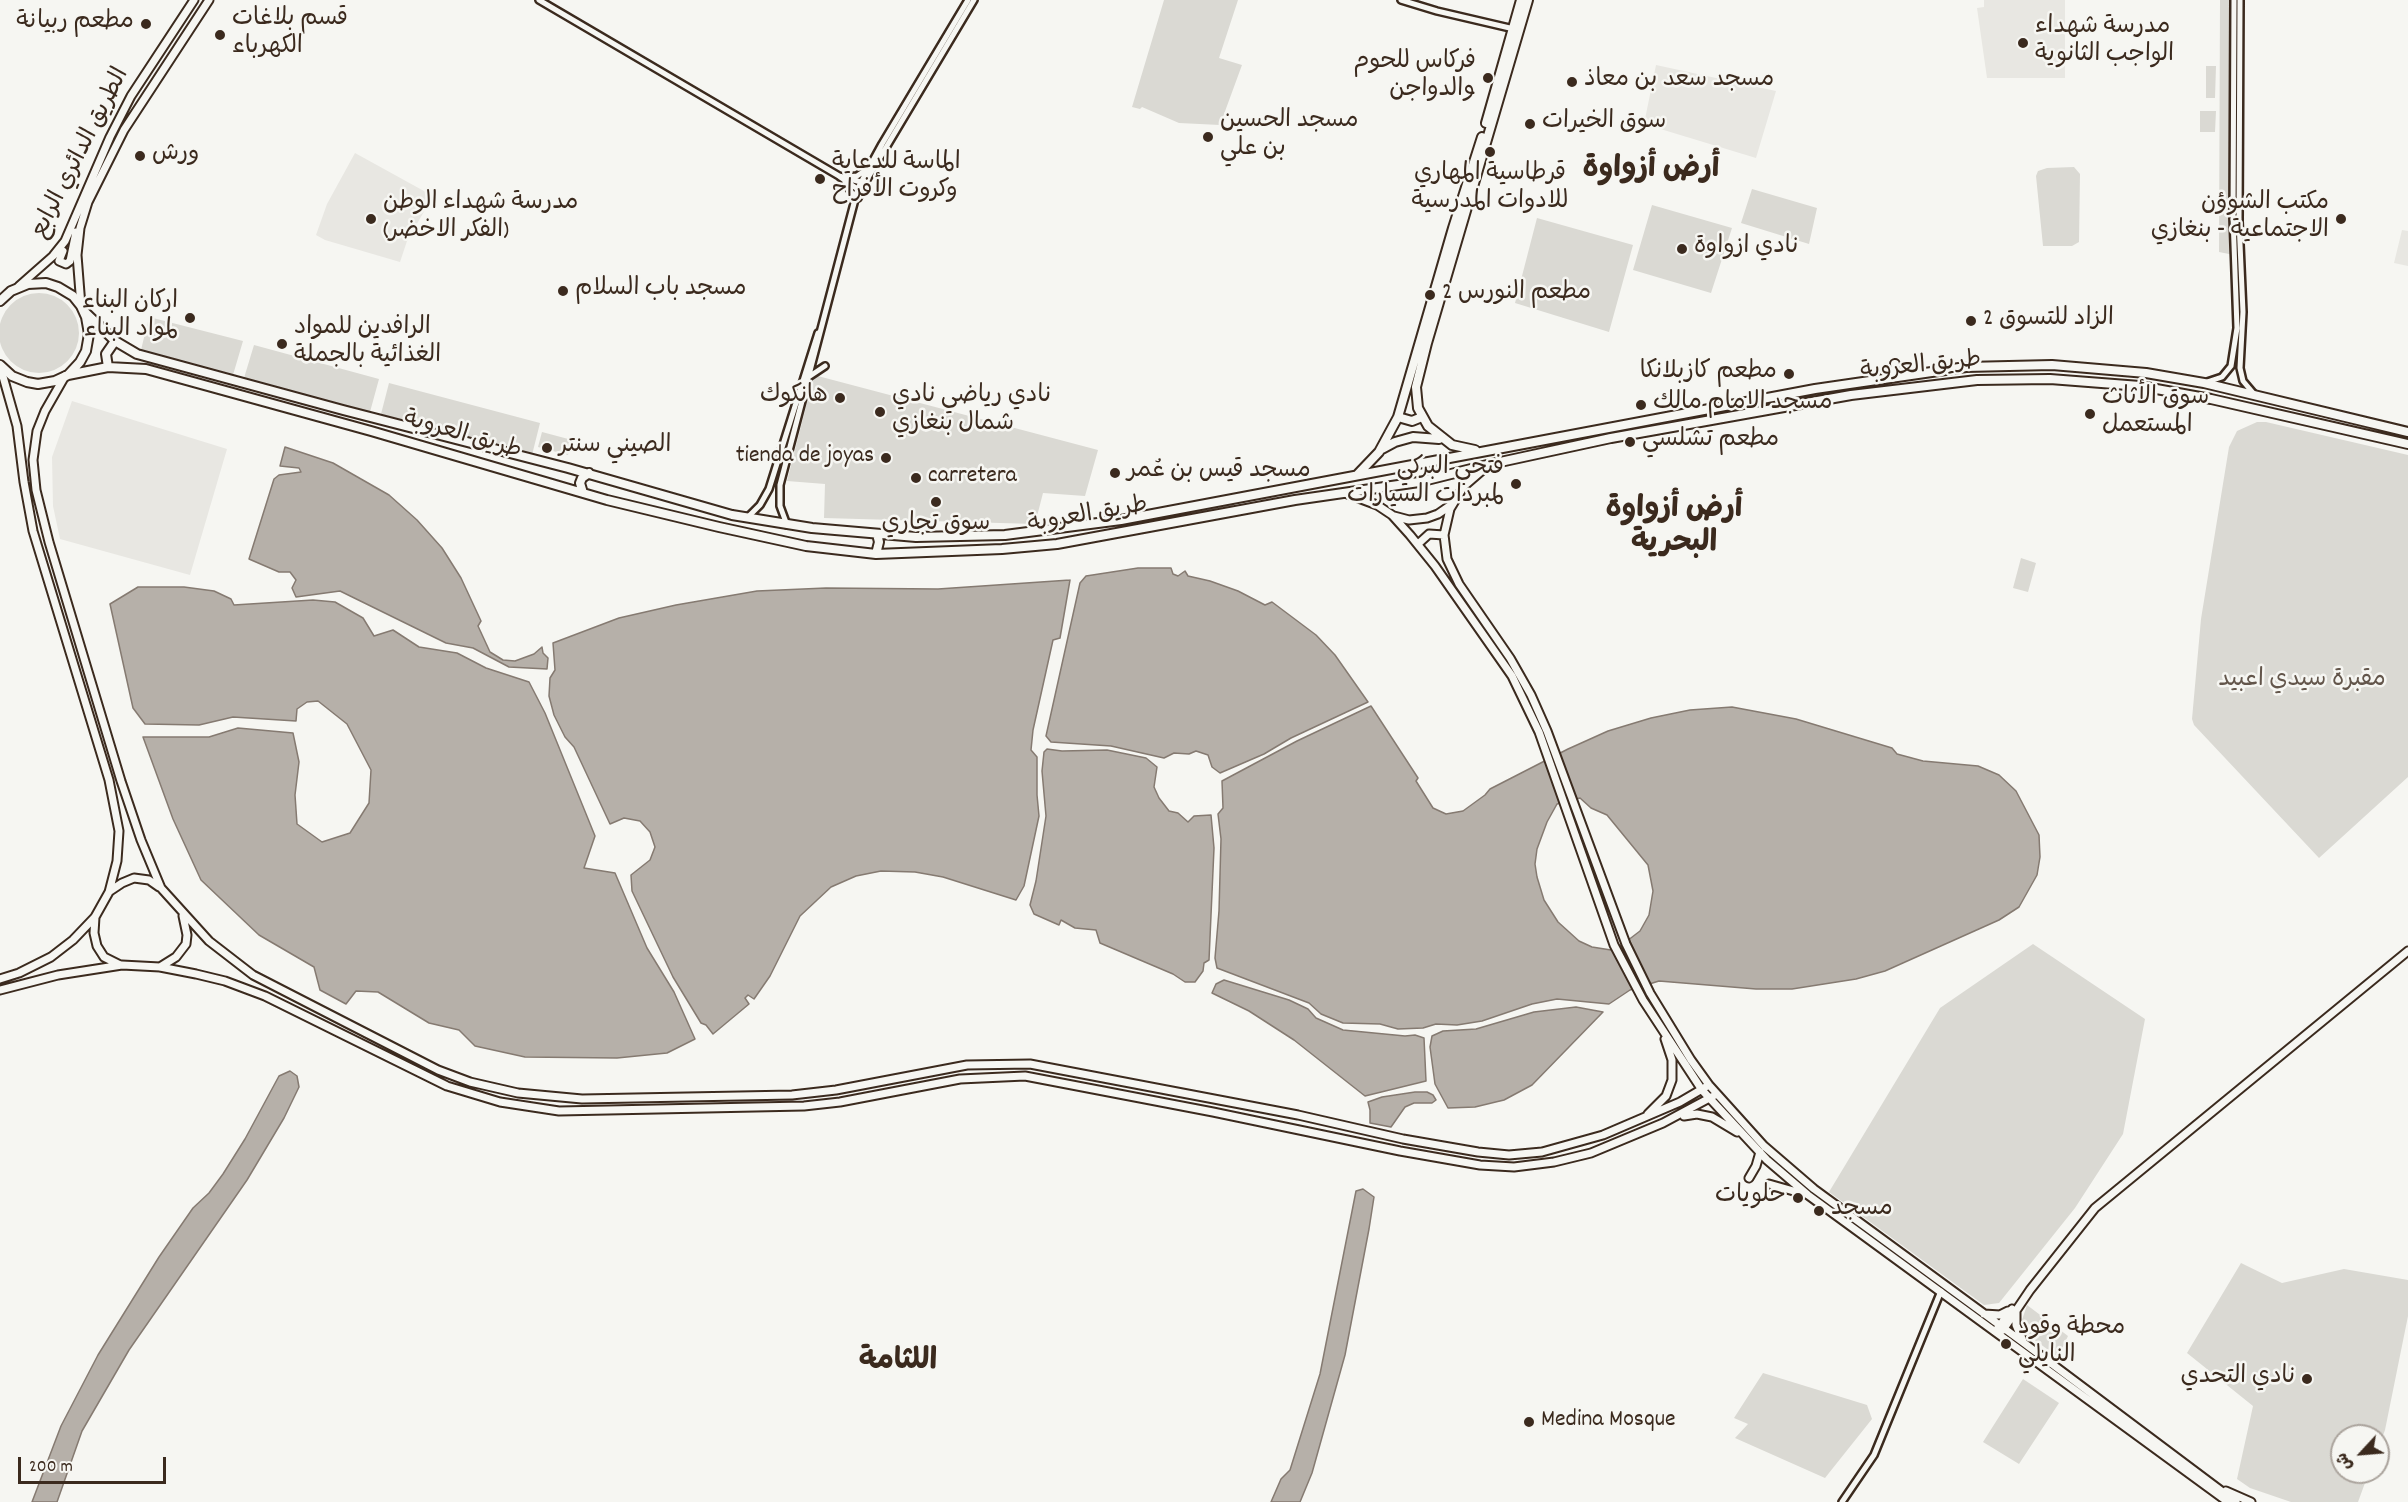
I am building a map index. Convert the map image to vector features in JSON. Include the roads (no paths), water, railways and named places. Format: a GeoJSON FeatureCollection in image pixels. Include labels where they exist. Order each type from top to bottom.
{"type":"FeatureCollection","features":[{"type":"Feature","properties":{"kind":"highway"},"geometry":{"type":"LineString","coordinates":[[1443,440],[1422,417],[1416,392],[1423,357],[1516,30],[1521,0]]}},
{"type":"Feature","properties":{"kind":"highway"},"geometry":{"type":"LineString","coordinates":[[1379,452],[1398,417],[1516,30],[1528,0]]}},
{"type":"Feature","properties":{"kind":"highway","name":"طريق العروبة"},"geometry":{"type":"LineString","coordinates":[[14,290],[34,283],[52,285],[68,293],[115,341],[143,356],[395,425],[589,473],[694,505],[746,518],[787,525],[877,534],[962,538],[1047,531],[1136,518],[1402,466],[1896,376],[1973,366],[2052,365],[2125,370],[2204,383],[2408,432]]}},
{"type":"Feature","properties":{"kind":"highway"},"geometry":{"type":"LineString","coordinates":[[0,294],[14,290]]}},
{"type":"Feature","properties":{"kind":"highway"},"geometry":{"type":"LineString","coordinates":[[0,301],[14,290]]}},
{"type":"Feature","properties":{"kind":"highway"},"geometry":{"type":"LineString","coordinates":[[67,375],[80,362],[87,346],[89,328],[82,308]]}},
{"type":"Feature","properties":{"kind":"highway"},"geometry":{"type":"LineString","coordinates":[[108,367],[106,354],[110,345],[115,341]]}},
{"type":"Feature","properties":{"kind":"highway"},"geometry":{"type":"LineString","coordinates":[[1895,364],[1896,376]]}},
{"type":"Feature","properties":{"kind":"highway","name":"طريق العروبة"},"geometry":{"type":"LineString","coordinates":[[0,366],[12,376],[33,383],[50,383],[67,375],[108,367],[131,367],[153,371],[371,431],[583,494],[775,540],[832,550],[876,554],[1039,546],[1236,510],[1407,484],[1622,436],[1851,395],[1936,384],[2001,379],[2075,380],[2162,389],[2408,444]]}},
{"type":"Feature","properties":{"kind":"highway"},"geometry":{"type":"LineString","coordinates":[[1398,417],[1408,421],[1422,417]]}},
{"type":"Feature","properties":{"kind":"highway"},"geometry":{"type":"LineString","coordinates":[[1357,475],[1379,452],[1407,438],[1425,436],[1462,448],[1486,451]]}},
{"type":"Feature","properties":{"kind":"highway"},"geometry":{"type":"LineString","coordinates":[[1402,466],[1401,476],[1407,484]]}},
{"type":"Feature","properties":{"kind":"highway"},"geometry":{"type":"LineString","coordinates":[[583,494],[580,483],[582,478],[589,473]]}},
{"type":"Feature","properties":{"kind":"highway"},"geometry":{"type":"LineString","coordinates":[[876,554],[879,545],[877,534]]}},
{"type":"Feature","properties":{"kind":"main road","name":"الطريق الدائري الرابع"},"geometry":{"type":"LineString","coordinates":[[14,290],[57,253],[67,237],[110,137],[131,96],[150,63],[194,0]]}},
{"type":"Feature","properties":{"kind":"main road","name":"الطريق الدائري الرابع"},"geometry":{"type":"LineString","coordinates":[[82,308],[76,264],[82,219],[98,179],[120,137],[209,0]]}},
{"type":"Feature","properties":{"kind":"main road"},"geometry":{"type":"LineString","coordinates":[[67,237],[59,259],[64,265],[70,261],[74,238],[82,219]]}},
{"type":"Feature","properties":{"kind":"main road"},"geometry":{"type":"LineString","coordinates":[[0,366],[18,426],[25,490],[35,539],[115,801],[119,847],[109,892],[95,917],[73,940],[46,960],[0,979]]}},
{"type":"Feature","properties":{"kind":"main road"},"geometry":{"type":"LineString","coordinates":[[67,375],[48,405],[37,431],[33,460],[37,496],[48,542],[121,781],[141,840],[161,888]]}},
{"type":"Feature","properties":{"kind":"main road"},"geometry":{"type":"LineString","coordinates":[[1491,464],[1468,480],[1453,503],[1444,535],[1446,553],[1454,574],[1518,670],[1537,706],[1614,945],[1643,1000],[1702,1090],[1760,1152],[1808,1195],[1941,1291],[2024,1343],[2217,1491],[2251,1502]]}},
{"type":"Feature","properties":{"kind":"main road"},"geometry":{"type":"LineString","coordinates":[[1342,493],[1369,500],[1392,515],[1419,544],[1504,663],[1548,744],[1617,923],[1650,993],[1681,1045],[1709,1085],[1764,1146],[1800,1178],[2234,1502]]}},
{"type":"Feature","properties":{"kind":"main road"},"geometry":{"type":"LineString","coordinates":[[1392,515],[1409,520],[1427,518],[1443,511],[1453,503]]}},
{"type":"Feature","properties":{"kind":"main road"},"geometry":{"type":"LineString","coordinates":[[1419,544],[1429,534],[1444,535]]}},
{"type":"Feature","properties":{"kind":"main road"},"geometry":{"type":"LineString","coordinates":[[109,892],[134,878],[149,880],[161,888],[209,941],[236,964],[289,994],[438,1070],[495,1088],[558,1098],[639,1099],[812,1093],[967,1065],[1030,1064],[1298,1115],[1403,1139],[1494,1155],[1523,1154],[1575,1144],[1644,1118],[1709,1085]]}},
{"type":"Feature","properties":{"kind":"main road"},"geometry":{"type":"LineString","coordinates":[[159,967],[176,957],[186,944],[187,935],[183,914]]}},
{"type":"Feature","properties":{"kind":"main road"},"geometry":{"type":"LineString","coordinates":[[95,917],[94,933],[97,946],[104,957],[122,965]]}},
{"type":"Feature","properties":{"kind":"main road"},"geometry":{"type":"LineString","coordinates":[[2000,1329],[2095,1208],[2408,951]]}},
{"type":"Feature","properties":{"kind":"main road"},"geometry":{"type":"LineString","coordinates":[[0,990],[58,975],[122,965],[159,967],[225,981],[283,1005],[432,1080],[481,1097],[559,1111],[822,1105],[960,1079],[1025,1076],[1400,1151],[1480,1165],[1514,1167],[1540,1165],[1591,1153],[1678,1116],[1717,1094]]}},
{"type":"Feature","properties":{"kind":"main road"},"geometry":{"type":"LineString","coordinates":[[1644,1118],[1666,1096],[1672,1080],[1672,1060],[1662,1028]]}},
{"type":"Feature","properties":{"kind":"main road"},"geometry":{"type":"LineString","coordinates":[[676,1097],[676,1108]]}},
{"type":"Feature","properties":{"kind":"main road"},"geometry":{"type":"LineString","coordinates":[[639,1099],[639,1110]]}},
{"type":"Feature","properties":{"kind":"main road"},"geometry":{"type":"LineString","coordinates":[[1678,1116],[1697,1114],[1712,1117],[1747,1139]]}},
{"type":"Feature","properties":{"kind":"main road"},"geometry":{"type":"LineString","coordinates":[[1749,1178],[1756,1167],[1760,1152]]}},
{"type":"Feature","properties":{"kind":"main road"},"geometry":{"type":"LineString","coordinates":[[1769,1185],[1808,1195]]}},
{"type":"Feature","properties":{"kind":"main road"},"geometry":{"type":"LineString","coordinates":[[1984,1314],[2003,1314],[2015,1310]]}},
{"type":"Feature","properties":{"kind":"main road"},"geometry":{"type":"LineString","coordinates":[[2015,1310],[2016,1325],[2024,1343]]}},
{"type":"Feature","properties":{"kind":"street"},"geometry":{"type":"LineString","coordinates":[[539,0],[839,176],[861,186]]}},
{"type":"Feature","properties":{"kind":"street"},"geometry":{"type":"LineString","coordinates":[[845,179],[861,174],[868,166],[968,0]]}},
{"type":"Feature","properties":{"kind":"street"},"geometry":{"type":"LineString","coordinates":[[861,186],[974,0]]}},
{"type":"Feature","properties":{"kind":"street"},"geometry":{"type":"LineString","coordinates":[[1401,0],[1516,30]]}},
{"type":"Feature","properties":{"kind":"street"},"geometry":{"type":"LineString","coordinates":[[2204,383],[2222,377],[2231,366],[2237,311],[2234,230],[2234,0]]}},
{"type":"Feature","properties":{"kind":"street"},"geometry":{"type":"LineString","coordinates":[[2240,0],[2239,221],[2243,312],[2240,368],[2243,381],[2255,395]]}},
{"type":"Feature","properties":{"kind":"street"},"geometry":{"type":"LineString","coordinates":[[787,525],[780,506],[779,490],[853,205],[868,166]]}},
{"type":"Feature","properties":{"kind":"street"},"geometry":{"type":"LineString","coordinates":[[845,179],[852,193],[853,205]]}},
{"type":"Feature","properties":{"kind":"street"},"geometry":{"type":"LineString","coordinates":[[746,518],[760,505],[770,489],[820,328]]}},
{"type":"Feature","properties":{"kind":"street"},"geometry":{"type":"LineString","coordinates":[[809,377],[825,366]]}},
{"type":"Feature","properties":{"kind":"street"},"geometry":{"type":"LineString","coordinates":[[2231,366],[2240,368]]}},
{"type":"Feature","properties":{"kind":"street"},"geometry":{"type":"LineString","coordinates":[[1842,1502],[1874,1455],[1941,1291]]}},
{"type":"Feature","properties":{"kind":"place","name":"مطعم ربيانة"},"geometry":{"type":"Point","coordinates":[146,24]}},
{"type":"Feature","properties":{"kind":"place","name":"قسم بلاغات الكهرباء"},"geometry":{"type":"Point","coordinates":[220,35]}},
{"type":"Feature","properties":{"kind":"place","name":"مدرسة شهداء الواجب الثانوية"},"geometry":{"type":"Point","coordinates":[2023,43]}},
{"type":"Feature","properties":{"kind":"place","name":"فركاس للحوم والدواجن"},"geometry":{"type":"Point","coordinates":[1488,78]}},
{"type":"Feature","properties":{"kind":"place","name":"مسجد سعد بن معاذ"},"geometry":{"type":"Point","coordinates":[1572,82]}},
{"type":"Feature","properties":{"kind":"place","name":"سوق الخيرات"},"geometry":{"type":"Point","coordinates":[1530,124]}},
{"type":"Feature","properties":{"kind":"place","name":"مسجد الحسين بن علي"},"geometry":{"type":"Point","coordinates":[1208,137]}},
{"type":"Feature","properties":{"kind":"place","name":"قرطاسية المهاري للادوات المدرسية"},"geometry":{"type":"Point","coordinates":[1490,152]}},
{"type":"Feature","properties":{"kind":"place","name":"ورش"},"geometry":{"type":"Point","coordinates":[140,156]}},
{"type":"Feature","properties":{"kind":"place","name":"الماسة للدعاية وكروت الأفراح"},"geometry":{"type":"Point","coordinates":[820,179]}},
{"type":"Feature","properties":{"kind":"place","name":"مدرسة شهداء الوطن (الفكر الاخضر)"},"geometry":{"type":"Point","coordinates":[371,219]}},
{"type":"Feature","properties":{"kind":"place","name":"مكتب الشوؤن الاجتماعية - بنغازي"},"geometry":{"type":"Point","coordinates":[2341,219]}},
{"type":"Feature","properties":{"kind":"place","name":"نادي ازواوة"},"geometry":{"type":"Point","coordinates":[1682,249]}},
{"type":"Feature","properties":{"kind":"place","name":"مسجد باب السلام"},"geometry":{"type":"Point","coordinates":[563,291]}},
{"type":"Feature","properties":{"kind":"place","name":"مطعم النورس 2"},"geometry":{"type":"Point","coordinates":[1430,295]}},
{"type":"Feature","properties":{"kind":"place","name":"اركان البناء لمواد البناء"},"geometry":{"type":"Point","coordinates":[190,318]}},
{"type":"Feature","properties":{"kind":"place","name":"الزاد للتسوق 2"},"geometry":{"type":"Point","coordinates":[1971,321]}},
{"type":"Feature","properties":{"kind":"place","name":"الرافدين للمواد الغذائية بالجملة"},"geometry":{"type":"Point","coordinates":[282,344]}},
{"type":"Feature","properties":{"kind":"place","name":"مطعم كازبلانكا"},"geometry":{"type":"Point","coordinates":[1789,374]}},
{"type":"Feature","properties":{"kind":"place","name":"هانكوك"},"geometry":{"type":"Point","coordinates":[840,398]}},
{"type":"Feature","properties":{"kind":"place","name":"مسجد الامام مالك"},"geometry":{"type":"Point","coordinates":[1641,405]}},
{"type":"Feature","properties":{"kind":"place","name":"نادي رياضي نادي شمال بنغازي"},"geometry":{"type":"Point","coordinates":[880,412]}},
{"type":"Feature","properties":{"kind":"place","name":"سوق الأثاث المستعمل"},"geometry":{"type":"Point","coordinates":[2090,414]}},
{"type":"Feature","properties":{"kind":"place","name":"مطعم تشلسي"},"geometry":{"type":"Point","coordinates":[1630,442]}},
{"type":"Feature","properties":{"kind":"place","name":"الصيني سنتر"},"geometry":{"type":"Point","coordinates":[547,448]}},
{"type":"Feature","properties":{"kind":"place","name":"tienda de joyas"},"geometry":{"type":"Point","coordinates":[886,458]}},
{"type":"Feature","properties":{"kind":"place","name":"مسجد قيس بن عُمر"},"geometry":{"type":"Point","coordinates":[1115,473]}},
{"type":"Feature","properties":{"kind":"place","name":"carretera"},"geometry":{"type":"Point","coordinates":[916,478]}},
{"type":"Feature","properties":{"kind":"place","name":"فتحي البركي لمبردات السيارات"},"geometry":{"type":"Point","coordinates":[1516,484]}},
{"type":"Feature","properties":{"kind":"place","name":"سوق تجاري"},"geometry":{"type":"Point","coordinates":[936,502]}},
{"type":"Feature","properties":{"kind":"place","name":"حلويات"},"geometry":{"type":"Point","coordinates":[1798,1198]}},
{"type":"Feature","properties":{"kind":"place","name":"مسجد"},"geometry":{"type":"Point","coordinates":[1819,1211]}},
{"type":"Feature","properties":{"kind":"place","name":"محطة وقود النايلي"},"geometry":{"type":"Point","coordinates":[2006,1344]}},
{"type":"Feature","properties":{"kind":"place","name":"نادي التحدي"},"geometry":{"type":"Point","coordinates":[2307,1379]}},
{"type":"Feature","properties":{"kind":"place","name":"Medina Mosque"},"geometry":{"type":"Point","coordinates":[1529,1422]}},
{"type":"Feature","properties":{"kind":"district","name":"أرض أزواوة"},"geometry":{"type":"Point","coordinates":[1651,172]}},
{"type":"Feature","properties":{"kind":"district","name":"أرض أزواوة البحرية"},"geometry":{"type":"Point","coordinates":[1674,529]}},
{"type":"Feature","properties":{"kind":"district","name":"اللثامة"},"geometry":{"type":"Point","coordinates":[898,1364]}},
{"type":"Feature","properties":{"kind":"park label","name":"مقبرة سيدي اعبيد"},"geometry":{"type":"Point","coordinates":[2302,682]}}]}
